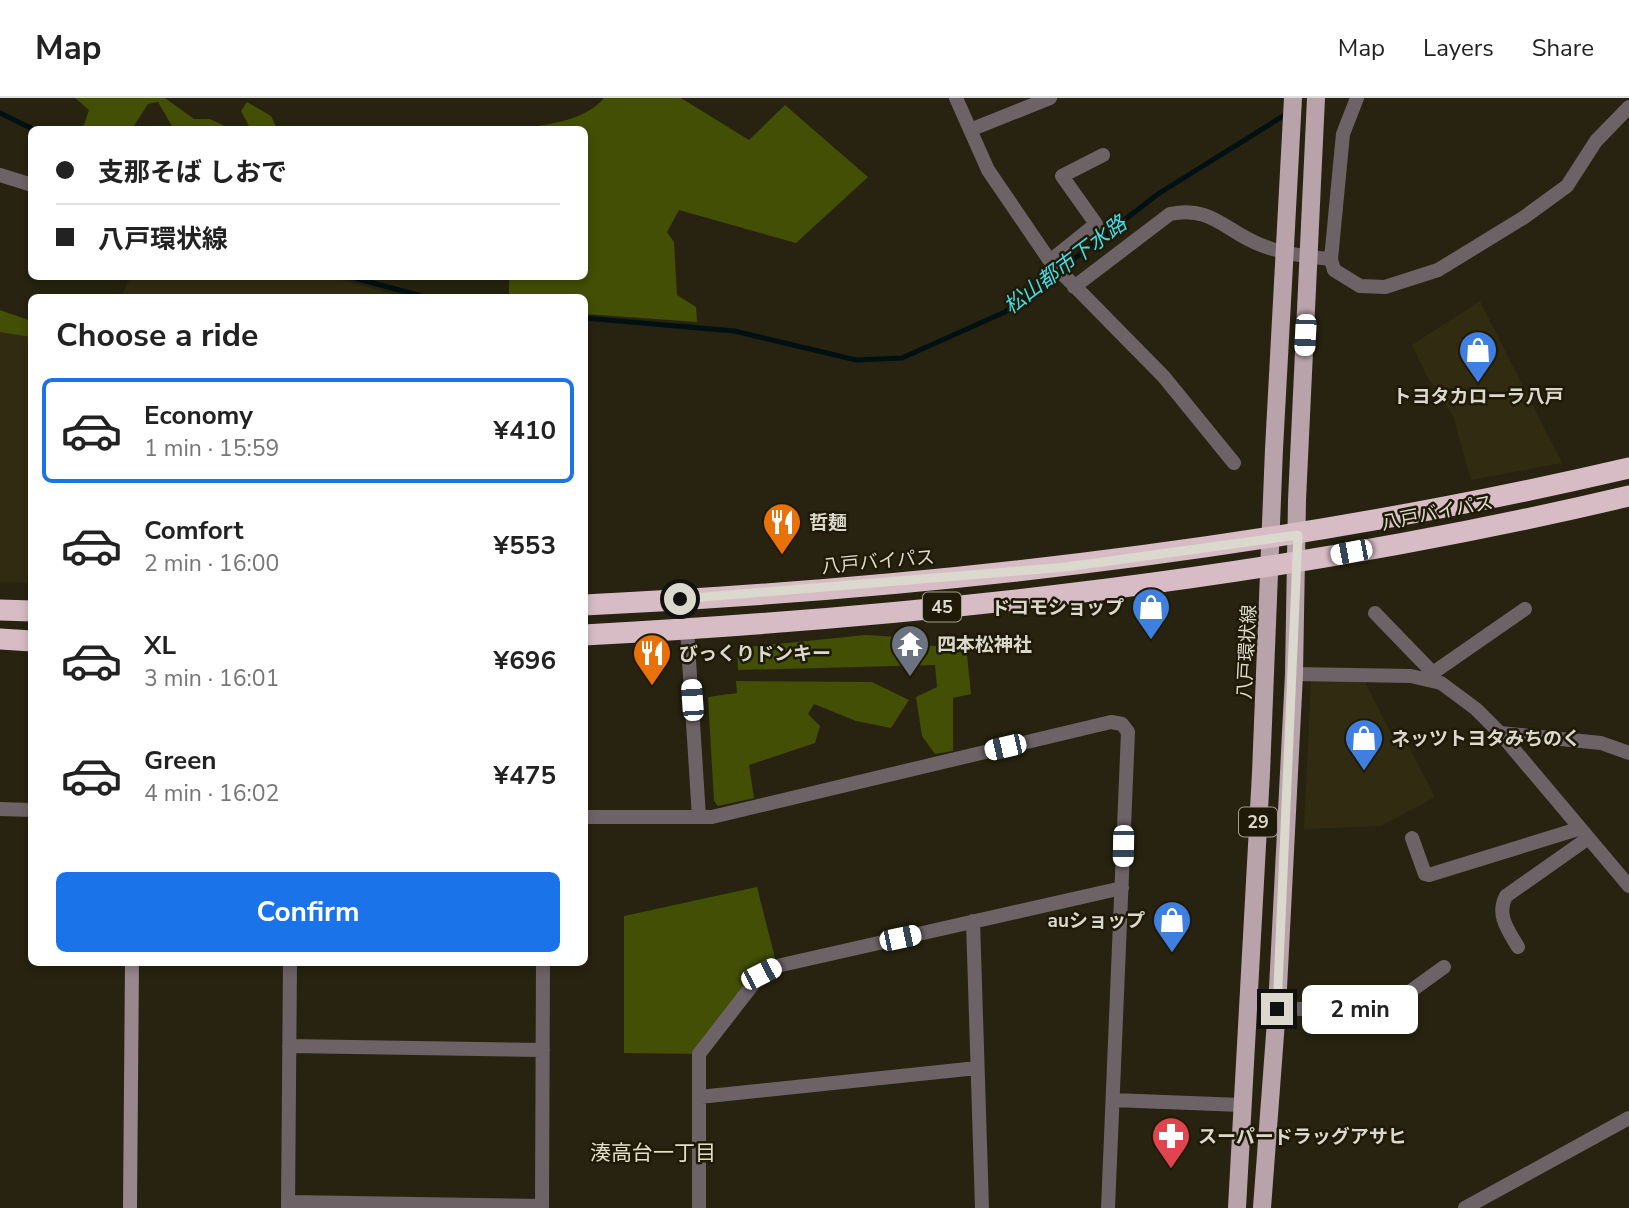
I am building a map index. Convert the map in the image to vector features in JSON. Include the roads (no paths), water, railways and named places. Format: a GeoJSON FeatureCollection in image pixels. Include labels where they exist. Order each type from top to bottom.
{"type":"FeatureCollection","features":[{"type":"Feature","properties":{"kind":"highway","name":"八戸バイパス"},"geometry":{"type":"LineString","coordinates":[[588,605],[878,584],[1066,567],[1298,535],[1629,468]]}},
{"type":"Feature","properties":{"kind":"highway","name":"八戸バイパス"},"geometry":{"type":"LineString","coordinates":[[588,635],[687,629],[997,602],[1270,567],[1629,496]]}},
{"type":"Feature","properties":{"kind":"highway"},"geometry":{"type":"LineString","coordinates":[[0,610],[28,611]]}},
{"type":"Feature","properties":{"kind":"highway"},"geometry":{"type":"LineString","coordinates":[[0,639],[28,641]]}},
{"type":"Feature","properties":{"kind":"main road","name":"八戸環状線"},"geometry":{"type":"LineString","coordinates":[[1237,1208],[1293,98]]}},
{"type":"Feature","properties":{"kind":"main road","name":"29"},"geometry":{"type":"LineString","coordinates":[[1262,1208],[1277,1009],[1294,674],[1316,98]]}},
{"type":"Feature","properties":{"kind":"street"},"geometry":{"type":"LineString","coordinates":[[956,98],[994,180],[1050,261],[1164,377],[1234,463]]}},
{"type":"Feature","properties":{"kind":"street"},"geometry":{"type":"LineString","coordinates":[[970,130],[1050,98]]}},
{"type":"Feature","properties":{"kind":"street"},"geometry":{"type":"LineString","coordinates":[[1357,98],[1343,134],[1331,259],[1334,270],[1360,286],[1385,287],[1438,270],[1523,218],[1567,186],[1596,141],[1629,107]]}},
{"type":"Feature","properties":{"kind":"street"},"geometry":{"type":"LineString","coordinates":[[1050,261],[1096,224],[1062,176],[1103,155]]}},
{"type":"Feature","properties":{"kind":"street"},"geometry":{"type":"LineString","coordinates":[[0,175],[28,184]]}},
{"type":"Feature","properties":{"kind":"street"},"geometry":{"type":"LineString","coordinates":[[1074,287],[1170,214],[1186,211],[1205,213],[1259,245],[1285,253],[1331,259]]}},
{"type":"Feature","properties":{"kind":"street"},"geometry":{"type":"LineString","coordinates":[[1294,674],[1430,675],[1525,609]]}},
{"type":"Feature","properties":{"kind":"street"},"geometry":{"type":"LineString","coordinates":[[1375,613],[1430,675],[1476,709],[1500,733],[1629,886]]}},
{"type":"Feature","properties":{"kind":"street"},"geometry":{"type":"LineString","coordinates":[[687,629],[699,817]]}},
{"type":"Feature","properties":{"kind":"street"},"geometry":{"type":"LineString","coordinates":[[588,817],[712,817],[1111,722],[1122,724],[1128,732],[1108,1208]]}},
{"type":"Feature","properties":{"kind":"street"},"geometry":{"type":"LineString","coordinates":[[1500,733],[1601,743],[1629,753]]}},
{"type":"Feature","properties":{"kind":"street"},"geometry":{"type":"LineString","coordinates":[[0,809],[28,810]]}},
{"type":"Feature","properties":{"kind":"street"},"geometry":{"type":"LineString","coordinates":[[1412,838],[1425,874],[1429,875],[1583,834]]}},
{"type":"Feature","properties":{"kind":"street"},"geometry":{"type":"LineString","coordinates":[[1518,947],[1502,916],[1506,896],[1583,834]]}},
{"type":"Feature","properties":{"kind":"street"},"geometry":{"type":"LineString","coordinates":[[699,1208],[699,1054],[761,974],[777,966],[1122,888]]}},
{"type":"Feature","properties":{"kind":"street"},"geometry":{"type":"LineString","coordinates":[[973,921],[982,1208]]}},
{"type":"Feature","properties":{"kind":"street"},"geometry":{"type":"LineString","coordinates":[[130,1208],[132,966]]}},
{"type":"Feature","properties":{"kind":"street"},"geometry":{"type":"LineString","coordinates":[[290,966],[288,1205],[542,1207],[544,966]]}},
{"type":"Feature","properties":{"kind":"street"},"geometry":{"type":"LineString","coordinates":[[1277,1009],[1349,1011],[1408,993],[1444,967]]}},
{"type":"Feature","properties":{"kind":"street"},"geometry":{"type":"LineString","coordinates":[[289,1046],[543,1051]]}},
{"type":"Feature","properties":{"kind":"street"},"geometry":{"type":"LineString","coordinates":[[699,1097],[977,1068]]}},
{"type":"Feature","properties":{"kind":"street"},"geometry":{"type":"LineString","coordinates":[[1113,1100],[1241,1105]]}},
{"type":"Feature","properties":{"kind":"street"},"geometry":{"type":"LineString","coordinates":[[1465,1208],[1629,1118]]}},
{"type":"Feature","properties":{"kind":"waterway","name":"松山都市下水路"},"geometry":{"type":"LineString","coordinates":[[0,113],[28,127]]}},
{"type":"Feature","properties":{"kind":"waterway","name":"松山都市下水路"},"geometry":{"type":"LineString","coordinates":[[588,318],[734,331],[856,360],[902,358],[1005,312],[1158,194],[1288,113]]}},
{"type":"Feature","properties":{"kind":"waterway","name":"松山都市下水路"},"geometry":{"type":"LineString","coordinates":[[362,280],[414,294]]}},
{"type":"Feature","properties":{"kind":"place","name":"トヨタカローラ八戸"},"geometry":{"type":"Point","coordinates":[1478,384]}},
{"type":"Feature","properties":{"kind":"place","name":"哲麺"},"geometry":{"type":"Point","coordinates":[782,556]}},
{"type":"Feature","properties":{"kind":"place","name":"ドコモショップ"},"geometry":{"type":"Point","coordinates":[1151,641]}},
{"type":"Feature","properties":{"kind":"place","name":"四本松神社"},"geometry":{"type":"Point","coordinates":[910,678]}},
{"type":"Feature","properties":{"kind":"place","name":"びっくりドンキー"},"geometry":{"type":"Point","coordinates":[652,687]}},
{"type":"Feature","properties":{"kind":"place","name":"ネッツトヨタみちのく"},"geometry":{"type":"Point","coordinates":[1364,772]}},
{"type":"Feature","properties":{"kind":"place","name":"auショップ"},"geometry":{"type":"Point","coordinates":[1172,954]}},
{"type":"Feature","properties":{"kind":"place","name":"スーパードラッグアサヒ"},"geometry":{"type":"Point","coordinates":[1171,1170]}},
{"type":"Feature","properties":{"kind":"district","name":"湊高台一丁目"},"geometry":{"type":"Point","coordinates":[653,1153]}}]}
